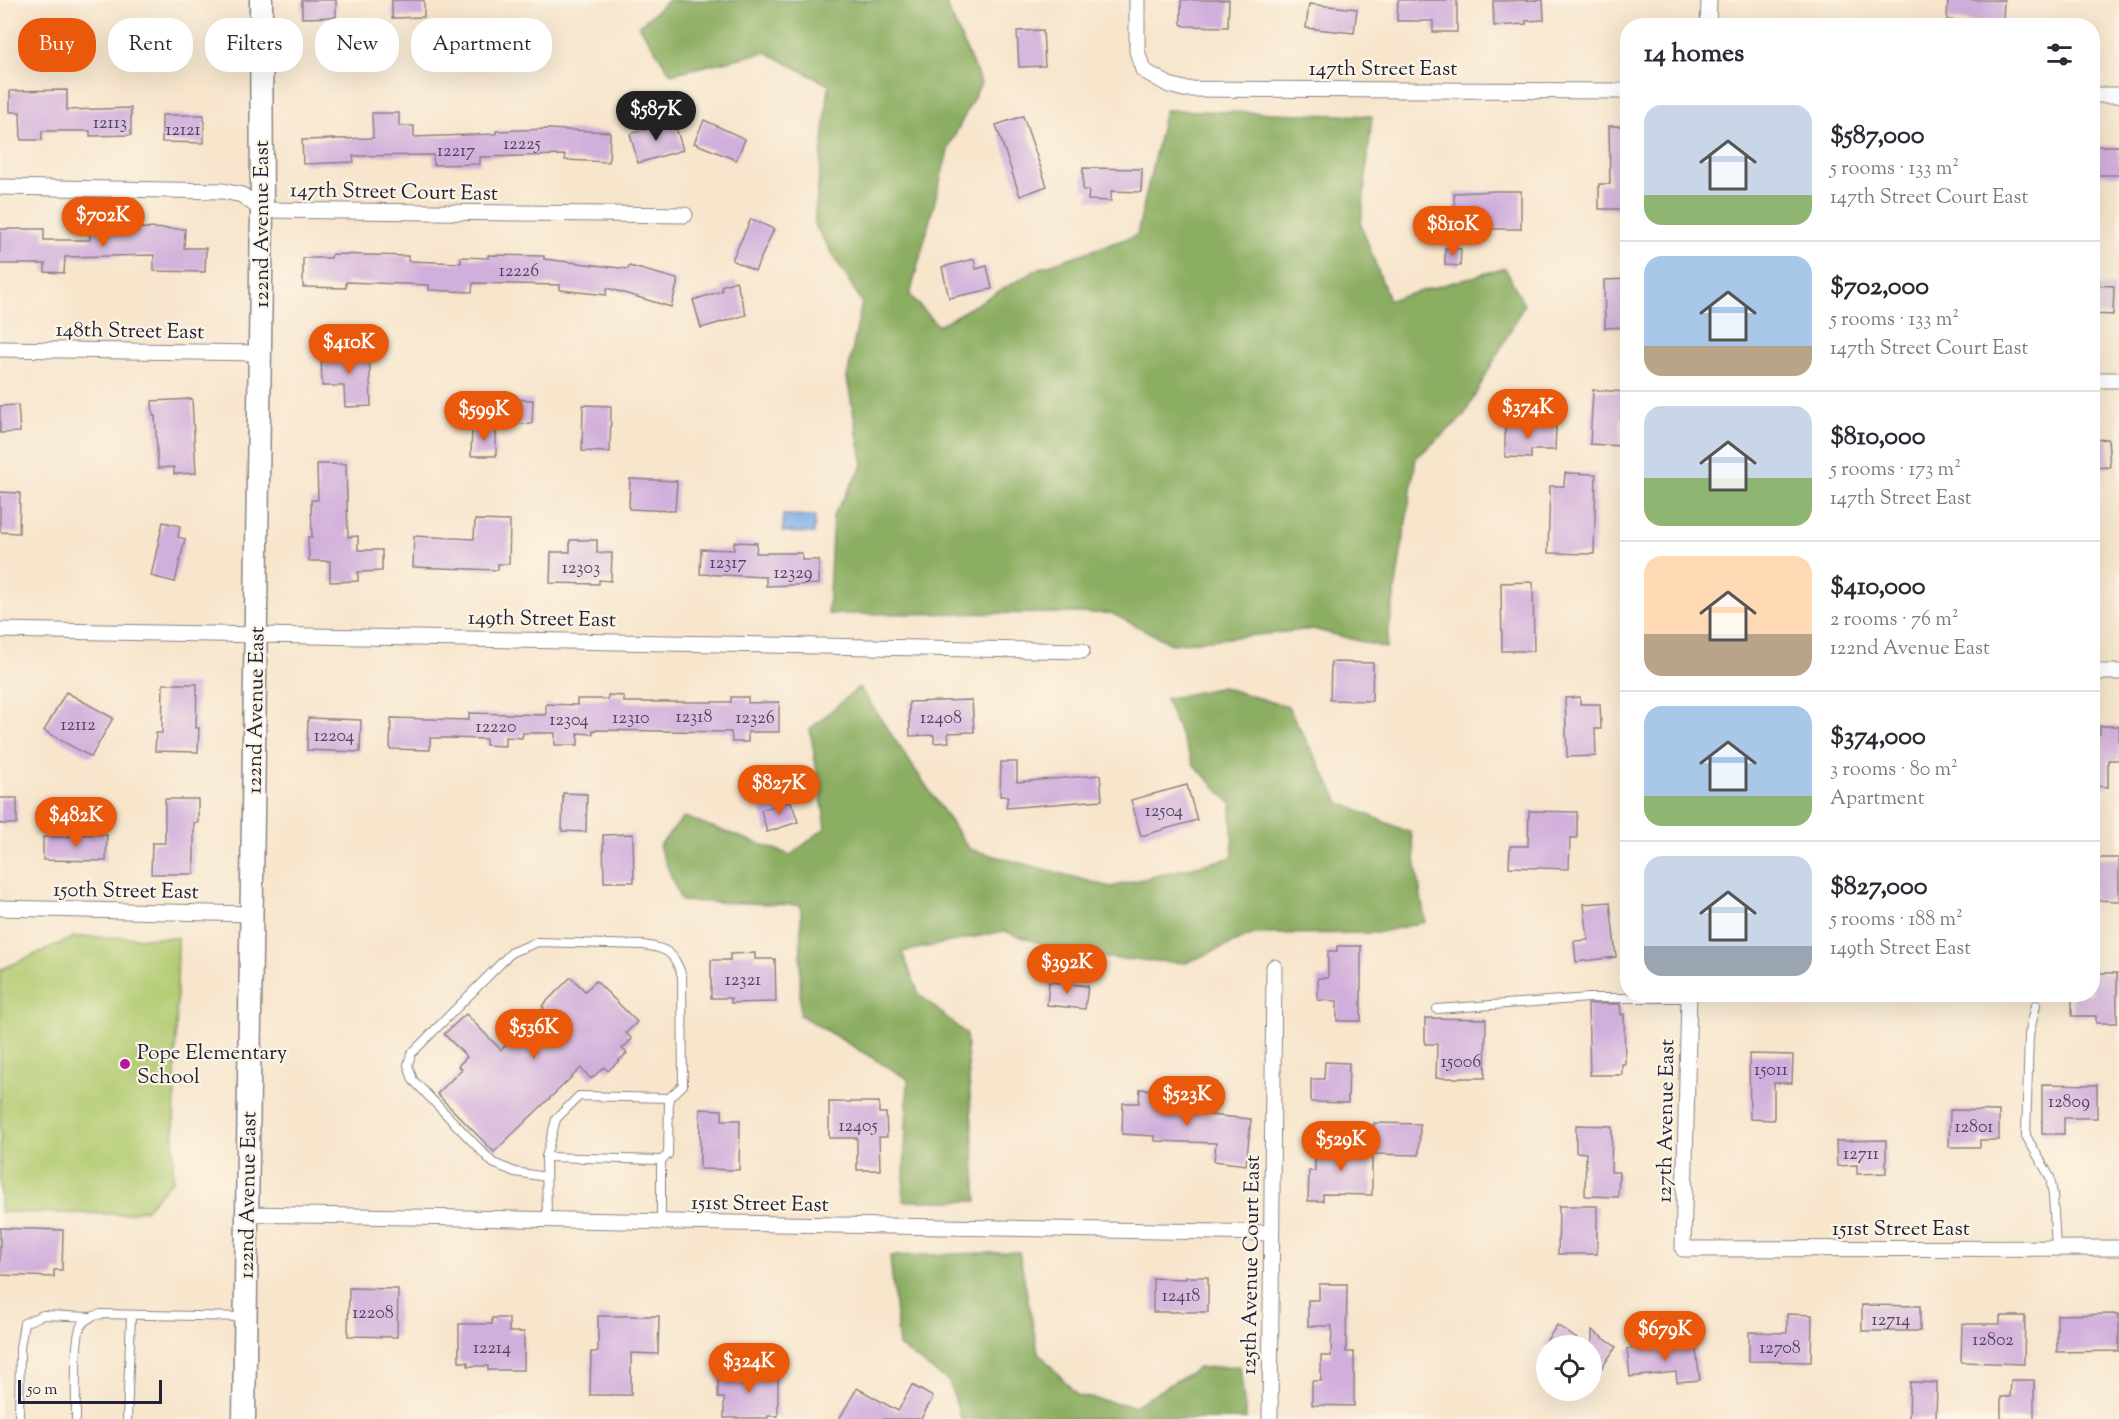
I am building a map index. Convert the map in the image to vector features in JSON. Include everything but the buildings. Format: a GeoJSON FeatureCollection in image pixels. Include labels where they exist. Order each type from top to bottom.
{"type":"FeatureCollection","features":[{"type":"Feature","properties":{"kind":"main road","name":"122nd Avenue East"},"geometry":{"type":"LineString","coordinates":[[244,1419],[262,210],[261,0]]}},
{"type":"Feature","properties":{"kind":"street","name":"147th Street East"},"geometry":{"type":"LineString","coordinates":[[1137,0],[1137,51],[1143,70],[1170,85],[1184,89],[1620,91]]}},
{"type":"Feature","properties":{"kind":"street"},"geometry":{"type":"LineString","coordinates":[[1708,18],[1709,0]]}},
{"type":"Feature","properties":{"kind":"street"},"geometry":{"type":"LineString","coordinates":[[2100,95],[2119,95]]}},
{"type":"Feature","properties":{"kind":"street","name":"147th Street Court East"},"geometry":{"type":"LineString","coordinates":[[0,187],[223,191],[242,195],[262,210],[685,215]]}},
{"type":"Feature","properties":{"kind":"street","name":"148th Street East"},"geometry":{"type":"LineString","coordinates":[[0,349],[260,353]]}},
{"type":"Feature","properties":{"kind":"street"},"geometry":{"type":"LineString","coordinates":[[2100,380],[2119,380]]}},
{"type":"Feature","properties":{"kind":"street","name":"149th Street East"},"geometry":{"type":"LineString","coordinates":[[0,630],[1082,651]]}},
{"type":"Feature","properties":{"kind":"street"},"geometry":{"type":"LineString","coordinates":[[2100,672],[2119,672]]}},
{"type":"Feature","properties":{"kind":"street","name":"150th Street East"},"geometry":{"type":"LineString","coordinates":[[0,908],[252,914]]}},
{"type":"Feature","properties":{"kind":"street","name":"125th Avenue Court East"},"geometry":{"type":"LineString","coordinates":[[1270,1419],[1274,967]]}},
{"type":"Feature","properties":{"kind":"street","name":"127th Avenue East"},"geometry":{"type":"LineString","coordinates":[[1683,1249],[1689,1002]]}},
{"type":"Feature","properties":{"kind":"street","name":"151st Street East"},"geometry":{"type":"LineString","coordinates":[[247,1214],[1271,1233]]}},
{"type":"Feature","properties":{"kind":"street","name":"151st Street East"},"geometry":{"type":"LineString","coordinates":[[1683,1249],[2119,1248]]}},
{"type":"Feature","properties":{"kind":"lane"},"geometry":{"type":"LineString","coordinates":[[546,1157],[661,1160],[668,1155],[669,1098],[683,1084],[682,976],[678,962],[671,954],[659,947],[538,942],[512,952],[411,1054],[408,1065],[413,1080],[493,1163],[516,1172],[546,1177]]}},
{"type":"Feature","properties":{"kind":"lane"},"geometry":{"type":"LineString","coordinates":[[1437,1009],[1620,998]]}},
{"type":"Feature","properties":{"kind":"lane"},"geometry":{"type":"LineString","coordinates":[[2036,1005],[2029,1035],[2026,1136],[2050,1177],[2056,1248]]}},
{"type":"Feature","properties":{"kind":"lane"},"geometry":{"type":"LineString","coordinates":[[547,1220],[546,1157],[556,1119],[579,1096],[669,1098]]}},
{"type":"Feature","properties":{"kind":"lane"},"geometry":{"type":"LineString","coordinates":[[661,1160],[661,1222]]}},
{"type":"Feature","properties":{"kind":"lane"},"geometry":{"type":"LineString","coordinates":[[19,1419],[20,1347],[24,1323],[43,1315],[245,1317]]}},
{"type":"Feature","properties":{"kind":"lane"},"geometry":{"type":"LineString","coordinates":[[128,1419],[131,1316]]}},
{"type":"Feature","properties":{"kind":"lane"},"geometry":{"type":"LineString","coordinates":[[76,1419],[78,1340],[81,1326],[90,1317]]}},
{"type":"Feature","properties":{"kind":"green space"},"geometry":{"type":"Polygon","coordinates":[[[669,0],[944,0],[981,83],[949,147],[910,295],[938,326],[1040,268],[1137,235],[1165,110],[1372,116],[1361,225],[1389,300],[1505,268],[1524,305],[1463,417],[1416,458],[1386,648],[1313,629],[1172,644],[1111,613],[828,614],[833,516],[863,465],[847,378],[862,302],[814,224],[829,85],[766,52],[671,74],[639,26],[669,0]]]}},
{"type":"Feature","properties":{"kind":"green space"},"geometry":{"type":"Polygon","coordinates":[[[859,687],[969,849],[1111,887],[1233,857],[1231,803],[1194,765],[1165,699],[1222,687],[1288,707],[1340,803],[1411,833],[1425,922],[1376,933],[1254,934],[1186,963],[1077,956],[1004,931],[902,952],[919,994],[966,1034],[977,1201],[903,1201],[908,1079],[800,1015],[801,905],[681,901],[659,846],[684,817],[791,855],[826,827],[810,729],[859,687]]]}},
{"type":"Feature","properties":{"kind":"green space"},"geometry":{"type":"Polygon","coordinates":[[[74,937],[178,938],[173,1179],[146,1209],[124,1214],[0,1212],[0,970],[74,937]]]}},
{"type":"Feature","properties":{"kind":"green space"},"geometry":{"type":"Polygon","coordinates":[[[1019,1252],[1038,1352],[1078,1396],[1134,1406],[1198,1368],[1240,1366],[1246,1419],[961,1419],[949,1382],[899,1346],[890,1256],[1019,1252]]]}},
{"type":"Feature","properties":{"kind":"water"},"geometry":{"type":"Polygon","coordinates":[[[783,515],[815,516],[814,533],[783,532],[783,515]]]}},
{"type":"Feature","properties":{"kind":"place","name":"Pope Elementary School"},"geometry":{"type":"Point","coordinates":[125,1064]}}]}
